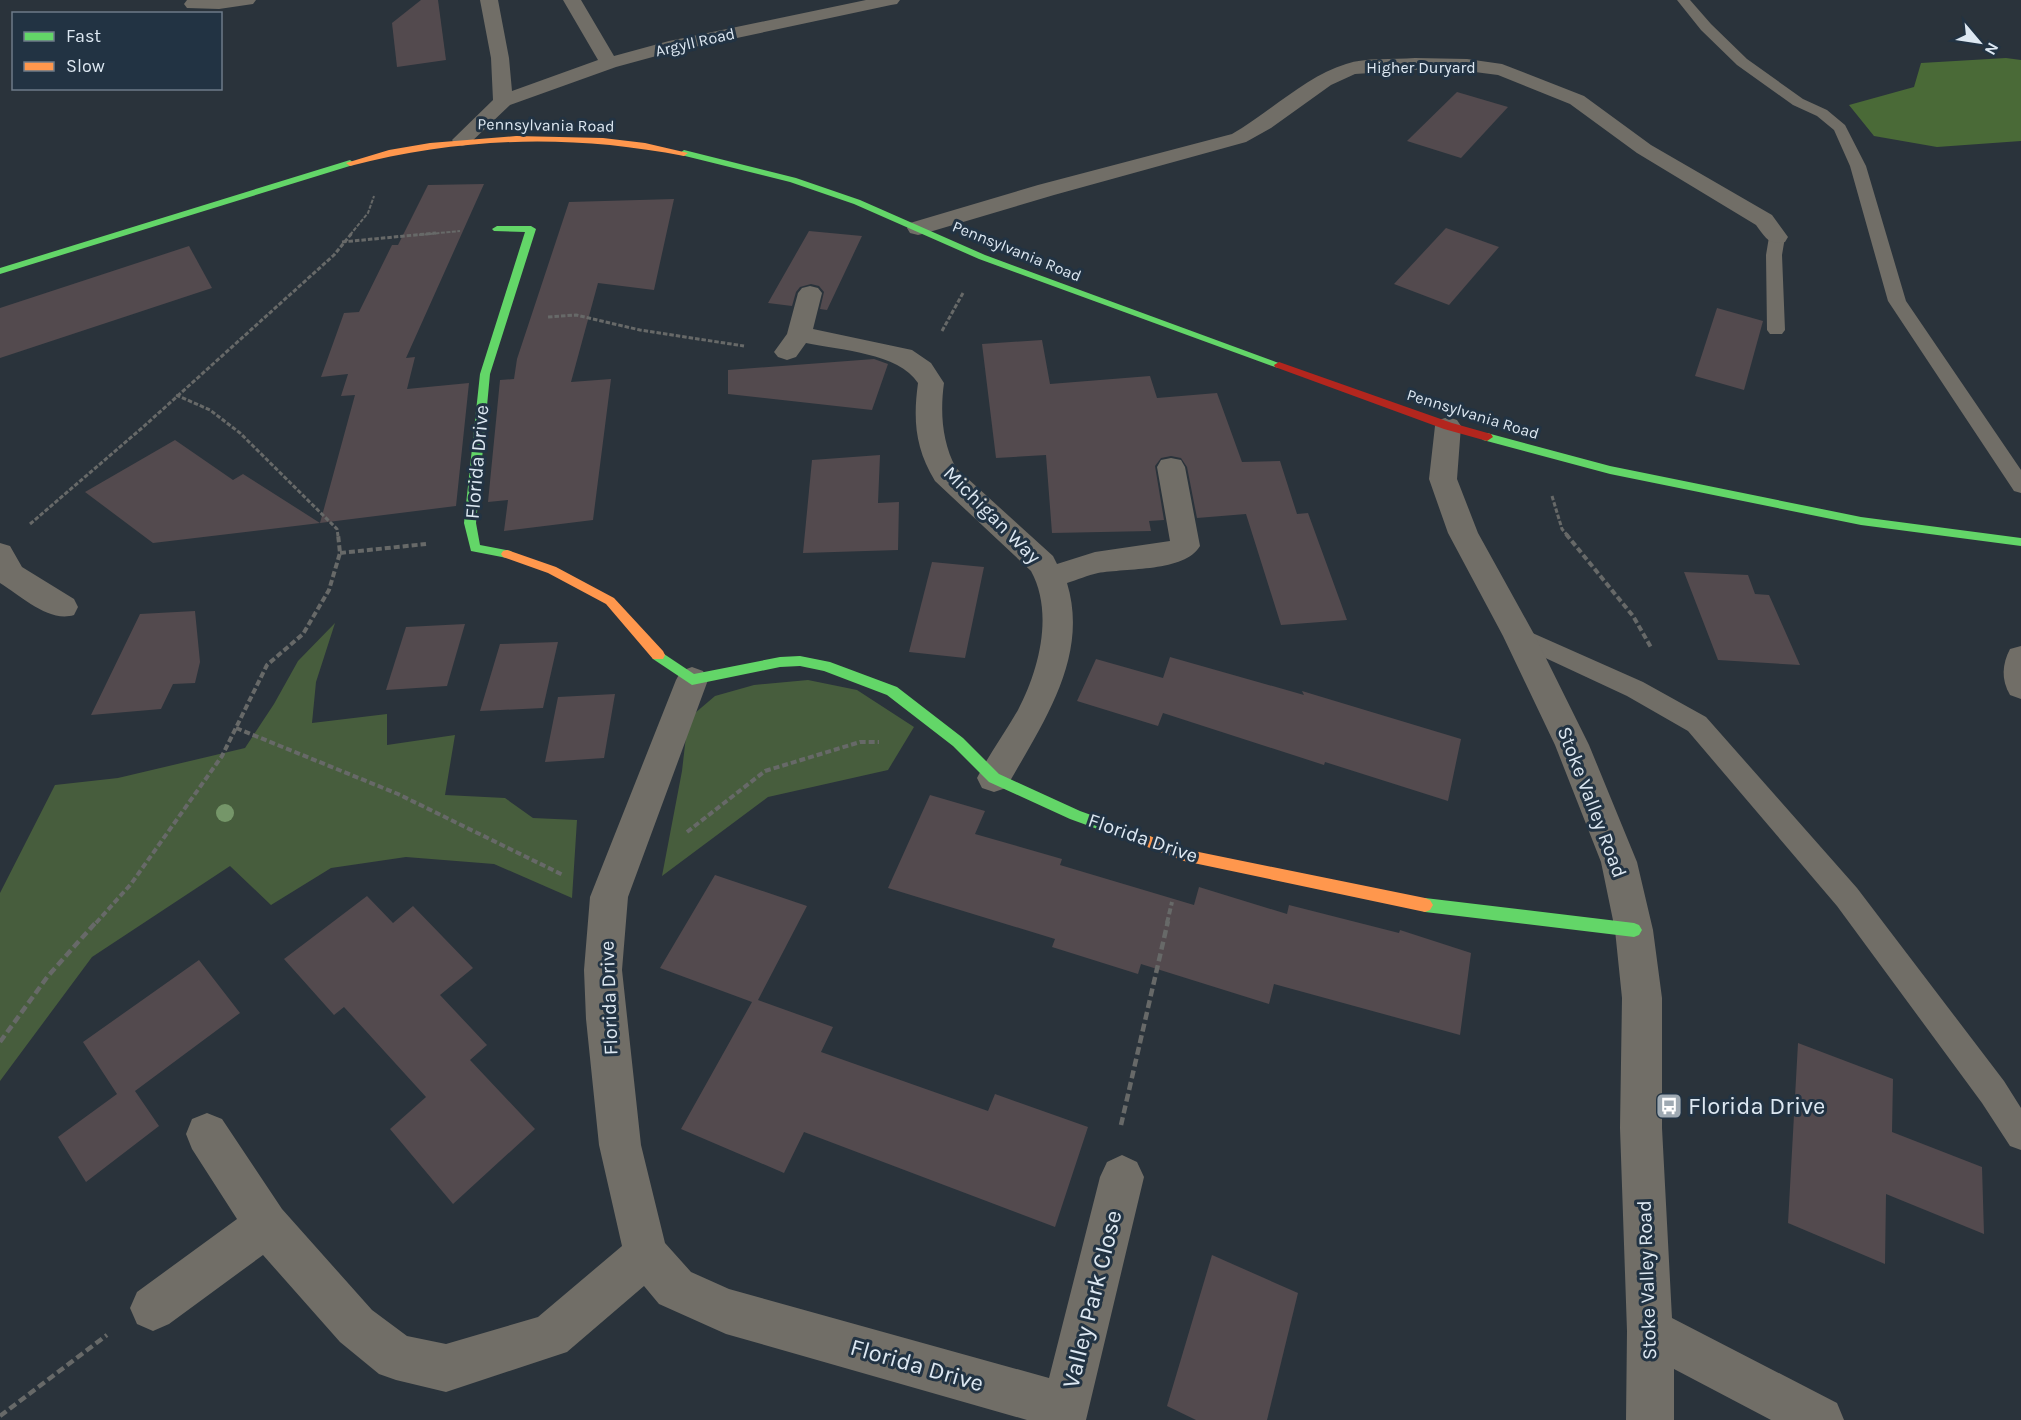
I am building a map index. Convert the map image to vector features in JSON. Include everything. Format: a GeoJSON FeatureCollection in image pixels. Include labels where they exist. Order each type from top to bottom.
{"type":"FeatureCollection","features":[{"type":"Feature","properties":{"kind":"street"},"geometry":{"type":"LineString","coordinates":[[191,6],[247,0]]}},
{"type":"Feature","properties":{"kind":"street"},"geometry":{"type":"LineString","coordinates":[[462,140],[503,101],[500,58],[489,0]]}},
{"type":"Feature","properties":{"kind":"street"},"geometry":{"type":"LineString","coordinates":[[572,0],[609,63]]}},
{"type":"Feature","properties":{"kind":"street","name":"Argyll Road"},"geometry":{"type":"LineString","coordinates":[[503,101],[609,63],[669,47],[891,0]]}},
{"type":"Feature","properties":{"kind":"street","name":"Higher Duryard"},"geometry":{"type":"LineString","coordinates":[[918,228],[1046,190],[1239,138],[1264,124],[1324,81],[1351,68],[1405,64],[1467,65],[1502,70],[1577,100],[1644,149],[1764,220],[1777,237]]}},
{"type":"Feature","properties":{"kind":"street","name":"Pennsylvania Road"},"geometry":{"type":"LineString","coordinates":[[0,271],[370,157],[408,148],[462,140],[560,138],[646,144],[793,180],[857,202],[982,257],[1448,426],[1610,470],[1861,521],[2021,542]]}},
{"type":"Feature","properties":{"kind":"street","name":"Florida Drive"},"geometry":{"type":"LineString","coordinates":[[497,229],[531,229],[485,374],[470,523],[475,548],[514,555],[552,570],[610,601],[661,658],[692,680],[780,662],[800,661],[825,666],[892,691],[958,742],[994,778],[1075,815],[1184,855],[1360,893],[1444,908],[1634,930]]}},
{"type":"Feature","properties":{"kind":"street"},"geometry":{"type":"LineString","coordinates":[[810,293],[793,343],[903,356],[922,369]]}},
{"type":"Feature","properties":{"kind":"street","name":"Michigan Way"},"geometry":{"type":"LineString","coordinates":[[922,369],[931,383],[928,406],[933,451],[945,474],[1042,564],[1051,577],[1058,599],[1056,646],[1038,702],[994,778]]}},
{"type":"Feature","properties":{"kind":"street","name":"Stoke Valley Road"},"geometry":{"type":"LineString","coordinates":[[1448,426],[1443,479],[1462,533],[1519,636],[1572,745],[1619,862],[1634,930],[1642,998],[1641,1128],[1650,1331],[1650,1420]]}},
{"type":"Feature","properties":{"kind":"street","name":"Michigan Way"},"geometry":{"type":"LineString","coordinates":[[1051,577],[1095,563],[1173,554],[1185,546],[1171,467]]}},
{"type":"Feature","properties":{"kind":"street"},"geometry":{"type":"LineString","coordinates":[[4,570],[63,607]]}},
{"type":"Feature","properties":{"kind":"street"},"geometry":{"type":"LineString","coordinates":[[2021,658],[2019,663],[2021,686]]}},
{"type":"Feature","properties":{"kind":"street","name":"Florida Drive"},"geometry":{"type":"LineString","coordinates":[[692,680],[615,881],[603,970],[620,1145],[646,1255],[675,1288],[726,1311],[1064,1414]]}},
{"type":"Feature","properties":{"kind":"street"},"geometry":{"type":"LineString","coordinates":[[207,1134],[266,1225],[356,1326],[396,1357],[446,1368],[551,1336],[646,1255]]}},
{"type":"Feature","properties":{"kind":"street","name":"Valley Park Close"},"geometry":{"type":"LineString","coordinates":[[1064,1414],[1122,1177]]}},
{"type":"Feature","properties":{"kind":"street"},"geometry":{"type":"LineString","coordinates":[[153,1308],[266,1225]]}},
{"type":"Feature","properties":{"kind":"street"},"geometry":{"type":"LineString","coordinates":[[1650,1331],[1820,1420]]}},
{"type":"Feature","properties":{"kind":"lane"},"geometry":{"type":"LineString","coordinates":[[1683,0],[1706,27],[1742,62],[1798,102],[1822,113],[1840,128],[1858,166],[1897,301],[2021,486]]}},
{"type":"Feature","properties":{"kind":"lane","name":"Higher Duryard"},"geometry":{"type":"LineString","coordinates":[[1776,330],[1774,255],[1777,237]]}},
{"type":"Feature","properties":{"kind":"lane"},"geometry":{"type":"LineString","coordinates":[[1519,636],[1635,689],[1697,724],[1847,897],[1993,1092],[2021,1135]]}},
{"type":"Feature","properties":{"kind":"path"},"geometry":{"type":"LineString","coordinates":[[342,242],[497,229]]}},
{"type":"Feature","properties":{"kind":"path"},"geometry":{"type":"LineString","coordinates":[[25,528],[142,428],[334,255],[350,233]]}},
{"type":"Feature","properties":{"kind":"path"},"geometry":{"type":"LineString","coordinates":[[922,369],[982,257]]}},
{"type":"Feature","properties":{"kind":"path"},"geometry":{"type":"LineString","coordinates":[[502,320],[576,315],[640,330],[793,343]]}},
{"type":"Feature","properties":{"kind":"path"},"geometry":{"type":"LineString","coordinates":[[0,1042],[48,976],[131,884],[222,756],[267,665],[303,634],[324,599],[340,553],[337,529],[240,433],[210,410],[176,395]]}},
{"type":"Feature","properties":{"kind":"path"},"geometry":{"type":"LineString","coordinates":[[1540,452],[1562,529],[1633,615],[1697,724]]}},
{"type":"Feature","properties":{"kind":"path"},"geometry":{"type":"LineString","coordinates":[[340,553],[385,549]]}},
{"type":"Feature","properties":{"kind":"path"},"geometry":{"type":"LineString","coordinates":[[236,728],[615,881],[692,830],[765,771],[860,742],[958,742]]}},
{"type":"Feature","properties":{"kind":"path"},"geometry":{"type":"LineString","coordinates":[[1122,1177],[1121,1119],[1172,902]]}},
{"type":"Feature","properties":{"kind":"path"},"geometry":{"type":"LineString","coordinates":[[0,1418],[105,1336]]}},
{"type":"Feature","properties":{"kind":"green space"},"geometry":{"type":"Polygon","coordinates":[[[2006,58],[2021,60],[2021,141],[1937,147],[1874,136],[1849,105],[1914,87],[1921,63],[2006,58]]]}},
{"type":"Feature","properties":{"kind":"green space"},"geometry":{"type":"Polygon","coordinates":[[[335,623],[316,682],[312,723],[387,714],[387,745],[455,735],[445,795],[505,798],[533,818],[577,820],[572,898],[494,864],[406,857],[331,868],[271,905],[230,866],[92,957],[0,1081],[0,893],[55,785],[118,778],[245,748],[274,704],[298,661],[335,623]]]}},
{"type":"Feature","properties":{"kind":"green space"},"geometry":{"type":"Polygon","coordinates":[[[808,680],[857,690],[914,727],[888,770],[768,797],[662,876],[682,771],[688,719],[715,696],[754,685],[808,680]]]}},
{"type":"Feature","properties":{"kind":"building"},"geometry":{"type":"Polygon","coordinates":[[[421,0],[438,0],[446,60],[397,67],[392,23],[421,0]]]}},
{"type":"Feature","properties":{"kind":"building"},"geometry":{"type":"Polygon","coordinates":[[[1457,92],[1508,107],[1461,158],[1407,141],[1457,92]]]}},
{"type":"Feature","properties":{"kind":"building"},"geometry":{"type":"Polygon","coordinates":[[[484,184],[406,358],[415,357],[407,389],[469,383],[456,506],[320,523],[355,395],[341,396],[348,374],[321,377],[344,313],[359,312],[392,245],[398,245],[428,185],[484,184]]]}},
{"type":"Feature","properties":{"kind":"building"},"geometry":{"type":"Polygon","coordinates":[[[674,199],[654,290],[598,283],[571,382],[611,379],[593,520],[504,531],[508,500],[488,502],[500,380],[514,379],[517,359],[569,202],[674,199]]]}},
{"type":"Feature","properties":{"kind":"building"},"geometry":{"type":"Polygon","coordinates":[[[1446,228],[1499,247],[1449,305],[1394,284],[1446,228]]]}},
{"type":"Feature","properties":{"kind":"building"},"geometry":{"type":"Polygon","coordinates":[[[809,231],[862,236],[827,310],[820,309],[824,292],[819,286],[811,284],[800,287],[792,306],[768,303],[809,231]]]}},
{"type":"Feature","properties":{"kind":"building"},"geometry":{"type":"Polygon","coordinates":[[[189,246],[212,288],[0,358],[0,308],[189,246]]]}},
{"type":"Feature","properties":{"kind":"building"},"geometry":{"type":"Polygon","coordinates":[[[1717,308],[1763,321],[1744,390],[1695,376],[1717,308]]]}},
{"type":"Feature","properties":{"kind":"building"},"geometry":{"type":"Polygon","coordinates":[[[1042,340],[1050,384],[1150,376],[1157,398],[1217,393],[1242,462],[1280,461],[1297,514],[1308,513],[1347,620],[1281,625],[1246,514],[1197,518],[1187,467],[1181,458],[1171,456],[1161,458],[1155,466],[1164,520],[1149,521],[1151,531],[1052,533],[1046,455],[996,458],[982,344],[1042,340]]]}},
{"type":"Feature","properties":{"kind":"building"},"geometry":{"type":"Polygon","coordinates":[[[874,359],[888,364],[872,410],[728,394],[728,370],[874,359]]]}},
{"type":"Feature","properties":{"kind":"building"},"geometry":{"type":"Polygon","coordinates":[[[175,440],[233,480],[243,474],[320,523],[153,543],[85,492],[175,440]]]}},
{"type":"Feature","properties":{"kind":"building"},"geometry":{"type":"Polygon","coordinates":[[[880,455],[878,503],[899,502],[898,550],[803,553],[812,460],[880,455]]]}},
{"type":"Feature","properties":{"kind":"building"},"geometry":{"type":"Polygon","coordinates":[[[932,562],[984,567],[965,658],[909,652],[932,562]]]}},
{"type":"Feature","properties":{"kind":"building"},"geometry":{"type":"Polygon","coordinates":[[[1684,572],[1748,575],[1755,594],[1769,595],[1800,665],[1718,660],[1684,572]]]}},
{"type":"Feature","properties":{"kind":"building"},"geometry":{"type":"Polygon","coordinates":[[[195,611],[200,662],[195,683],[173,684],[161,709],[91,715],[140,614],[195,611]]]}},
{"type":"Feature","properties":{"kind":"building"},"geometry":{"type":"Polygon","coordinates":[[[465,624],[447,686],[386,690],[406,627],[465,624]]]}},
{"type":"Feature","properties":{"kind":"building"},"geometry":{"type":"Polygon","coordinates":[[[558,642],[543,708],[480,711],[500,644],[558,642]]]}},
{"type":"Feature","properties":{"kind":"building"},"geometry":{"type":"Polygon","coordinates":[[[1170,657],[1304,695],[1302,691],[1461,739],[1448,801],[1325,762],[1324,765],[1163,713],[1158,726],[1077,701],[1096,659],[1163,678],[1170,657]]]}},
{"type":"Feature","properties":{"kind":"building"},"geometry":{"type":"Polygon","coordinates":[[[615,694],[604,758],[545,762],[558,697],[615,694]]]}},
{"type":"Feature","properties":{"kind":"building"},"geometry":{"type":"Polygon","coordinates":[[[930,795],[985,811],[975,834],[1062,859],[1060,865],[1194,905],[1199,887],[1287,914],[1289,905],[1399,933],[1400,930],[1471,953],[1460,1035],[1274,984],[1269,1004],[1141,964],[1138,974],[1052,947],[1055,939],[888,888],[930,795]]]}},
{"type":"Feature","properties":{"kind":"building"},"geometry":{"type":"Polygon","coordinates":[[[715,875],[807,906],[758,1000],[833,1027],[821,1052],[988,1111],[995,1094],[1088,1127],[1055,1227],[804,1132],[784,1173],[681,1129],[752,1002],[660,968],[715,875]]]}},
{"type":"Feature","properties":{"kind":"building"},"geometry":{"type":"Polygon","coordinates":[[[367,896],[393,923],[413,906],[473,968],[440,995],[487,1045],[470,1060],[535,1129],[453,1204],[390,1129],[426,1097],[344,1007],[334,1015],[284,959],[367,896]]]}},
{"type":"Feature","properties":{"kind":"building"},"geometry":{"type":"Polygon","coordinates":[[[199,960],[240,1013],[135,1091],[159,1126],[86,1182],[58,1137],[117,1094],[83,1042],[199,960]]]}},
{"type":"Feature","properties":{"kind":"building"},"geometry":{"type":"Polygon","coordinates":[[[1798,1043],[1893,1079],[1892,1132],[1982,1167],[1984,1234],[1886,1194],[1885,1264],[1788,1223],[1798,1043]]]}},
{"type":"Feature","properties":{"kind":"building"},"geometry":{"type":"Polygon","coordinates":[[[1212,1255],[1298,1293],[1267,1420],[1196,1420],[1167,1406],[1212,1255]]]}},
{"type":"Feature","properties":{"kind":"traffic: fast"},"geometry":{"type":"LineString","coordinates":[[684,153],[793,180],[857,202],[982,257],[1279,365]]}},
{"type":"Feature","properties":{"kind":"traffic: fast"},"geometry":{"type":"LineString","coordinates":[[0,271],[350,163]]}},
{"type":"Feature","properties":{"kind":"traffic: fast"},"geometry":{"type":"LineString","coordinates":[[497,229],[531,229],[485,374],[470,523],[475,548],[507,554]]}},
{"type":"Feature","properties":{"kind":"traffic: fast"},"geometry":{"type":"LineString","coordinates":[[1487,437],[1610,470],[1861,521],[2021,542]]}},
{"type":"Feature","properties":{"kind":"traffic: fast"},"geometry":{"type":"LineString","coordinates":[[658,655],[692,680],[780,662],[800,661],[825,666],[892,691],[958,742],[994,778],[1075,815],[1147,841]]}},
{"type":"Feature","properties":{"kind":"traffic: fast"},"geometry":{"type":"LineString","coordinates":[[1425,905],[1634,930]]}},
{"type":"Feature","properties":{"kind":"traffic: slow"},"geometry":{"type":"LineString","coordinates":[[350,163],[430,146],[516,138],[603,141],[684,153]]}},
{"type":"Feature","properties":{"kind":"traffic: slow"},"geometry":{"type":"LineString","coordinates":[[507,554],[552,570],[610,601],[658,655]]}},
{"type":"Feature","properties":{"kind":"traffic: slow"},"geometry":{"type":"LineString","coordinates":[[1147,841],[1184,855],[1425,905]]}},
{"type":"Feature","properties":{"kind":"traffic: jam"},"geometry":{"type":"LineString","coordinates":[[1279,365],[1448,426],[1487,437]]}},
{"type":"Feature","properties":{"kind":"place","name":"Florida Drive"},"geometry":{"type":"Point","coordinates":[1669,1106]}}]}
